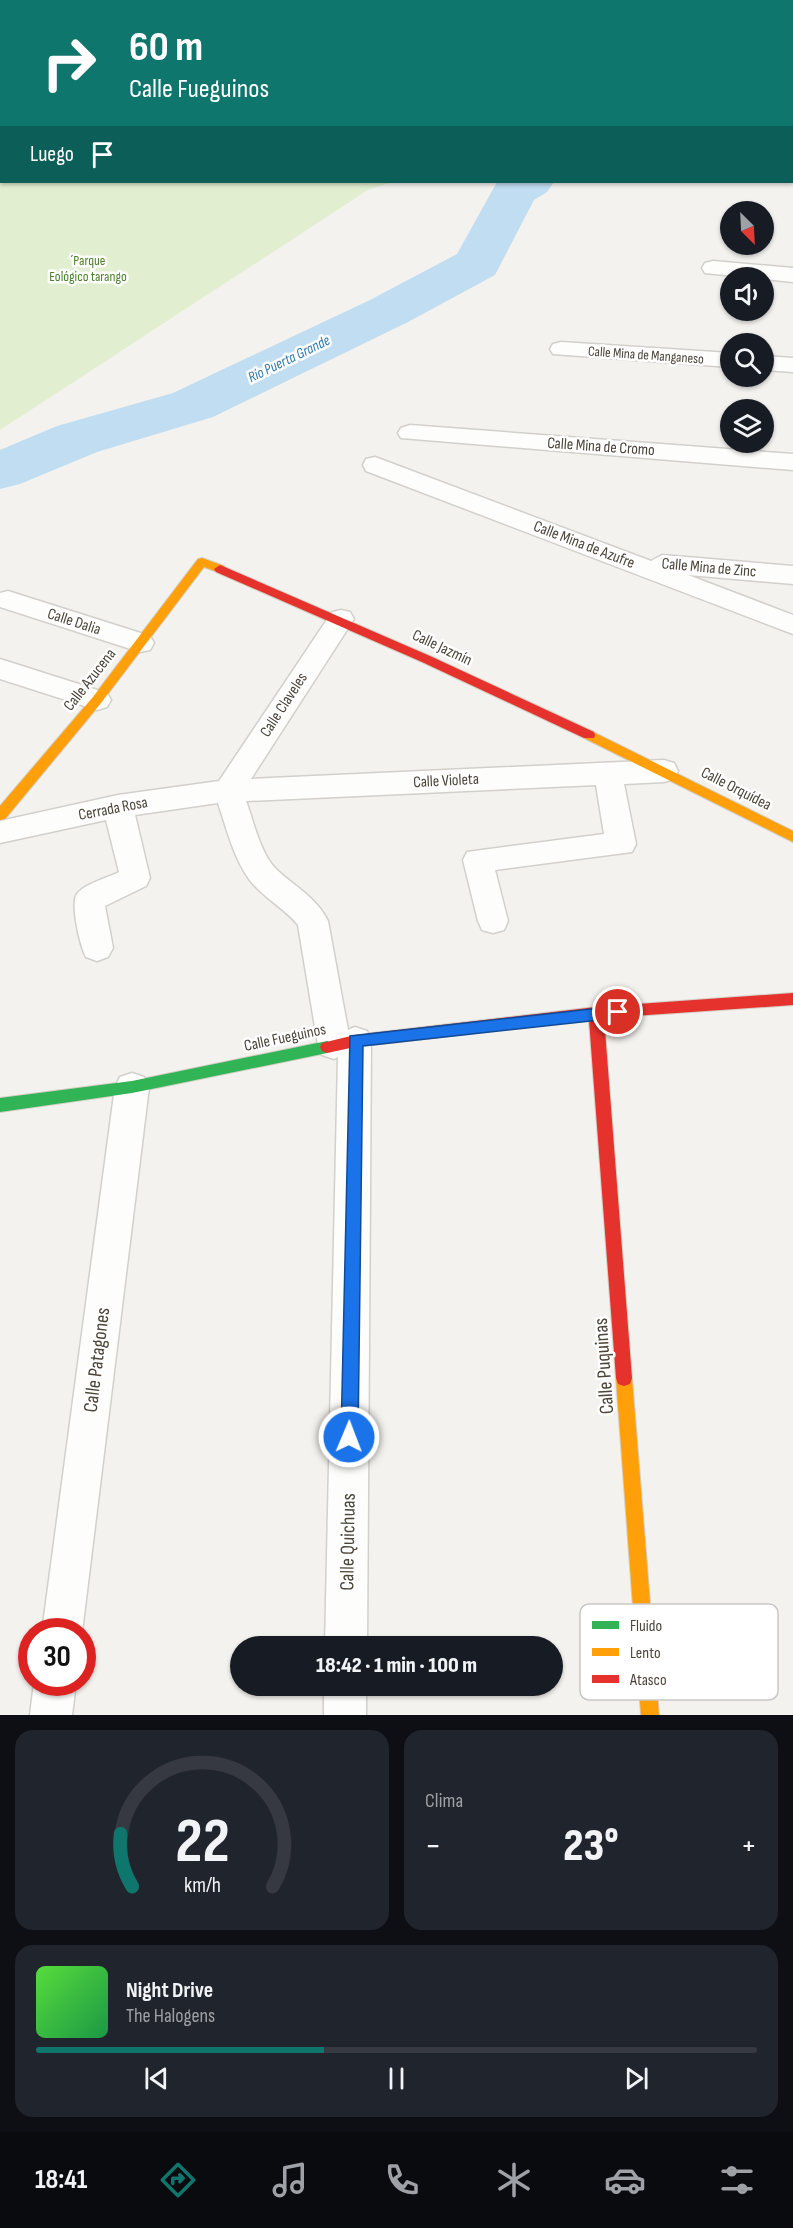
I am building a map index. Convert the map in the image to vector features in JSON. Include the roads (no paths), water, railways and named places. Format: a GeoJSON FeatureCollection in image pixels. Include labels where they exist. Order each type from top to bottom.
{"type":"FeatureCollection","features":[{"type":"Feature","properties":{"kind":"street"},"geometry":{"type":"LineString","coordinates":[[713,268],[793,275]]}},
{"type":"Feature","properties":{"kind":"street","name":"Calle Mina de Manganeso"},"geometry":{"type":"LineString","coordinates":[[561,349],[720,359]]}},
{"type":"Feature","properties":{"kind":"street"},"geometry":{"type":"LineString","coordinates":[[774,363],[793,364]]}},
{"type":"Feature","properties":{"kind":"street","name":"Calle Mina de Cromo"},"geometry":{"type":"LineString","coordinates":[[410,433],[793,462]]}},
{"type":"Feature","properties":{"kind":"street","name":"Calle Mina de Azufre"},"geometry":{"type":"LineString","coordinates":[[375,465],[793,625]]}},
{"type":"Feature","properties":{"kind":"street","name":"Calle Mina de Zinc"},"geometry":{"type":"LineString","coordinates":[[626,561],[793,575]]}},
{"type":"Feature","properties":{"kind":"street","name":"Calle Jazmín"},"geometry":{"type":"LineString","coordinates":[[201,562],[341,619],[664,771]]}},
{"type":"Feature","properties":{"kind":"street","name":"Calle Azucena"},"geometry":{"type":"LineString","coordinates":[[0,815],[98,700],[201,562]]}},
{"type":"Feature","properties":{"kind":"street","name":"Calle Dalia"},"geometry":{"type":"LineString","coordinates":[[8,600],[141,643]]}},
{"type":"Feature","properties":{"kind":"street","name":"Calle Claveles"},"geometry":{"type":"LineString","coordinates":[[228,791],[341,619]]}},
{"type":"Feature","properties":{"kind":"street"},"geometry":{"type":"LineString","coordinates":[[0,669],[98,700]]}},
{"type":"Feature","properties":{"kind":"street","name":"Calle Violeta"},"geometry":{"type":"LineString","coordinates":[[228,791],[664,771]]}},
{"type":"Feature","properties":{"kind":"street","name":"Calle Orquídea"},"geometry":{"type":"LineString","coordinates":[[664,771],[793,837]]}},
{"type":"Feature","properties":{"kind":"street"},"geometry":{"type":"LineString","coordinates":[[494,921],[478,860],[621,843],[608,773]]}},
{"type":"Feature","properties":{"kind":"street","name":"Cerrada Rosa"},"geometry":{"type":"LineString","coordinates":[[0,832],[118,806],[228,791]]}},
{"type":"Feature","properties":{"kind":"street","name":"Calle Quichuas"},"geometry":{"type":"LineString","coordinates":[[228,791],[252,856],[264,876],[299,904],[313,921],[344,1043],[346,1636]]}},
{"type":"Feature","properties":{"kind":"street"},"geometry":{"type":"LineString","coordinates":[[97,948],[89,900],[135,878],[118,806]]}},
{"type":"Feature","properties":{"kind":"street","name":"Calle Fueguinos"},"geometry":{"type":"LineString","coordinates":[[0,1105],[132,1087],[344,1043],[596,1013],[793,999]]}},
{"type":"Feature","properties":{"kind":"street","name":"Calle Puquinas"},"geometry":{"type":"LineString","coordinates":[[596,1013],[641,1604]]}},
{"type":"Feature","properties":{"kind":"street","name":"Calle Patagones"},"geometry":{"type":"LineString","coordinates":[[64,1618],[132,1087]]}},
{"type":"Feature","properties":{"kind":"street"},"geometry":{"type":"LineString","coordinates":[[51,1715],[53,1696]]}},
{"type":"Feature","properties":{"kind":"street"},"geometry":{"type":"LineString","coordinates":[[345,1696],[345,1715]]}},
{"type":"Feature","properties":{"kind":"street","name":"Calle Puquinas"},"geometry":{"type":"LineString","coordinates":[[649,1700],[650,1715]]}},
{"type":"Feature","properties":{"kind":"waterway","name":"Río Puerta Grande"},"geometry":{"type":"LineString","coordinates":[[0,471],[77,439],[193,405],[389,311],[477,264],[514,192],[528,183]]}},
{"type":"Feature","properties":{"kind":"park label","name":"´Parque Eológico tarango"},"geometry":{"type":"Point","coordinates":[88,268]}}]}
